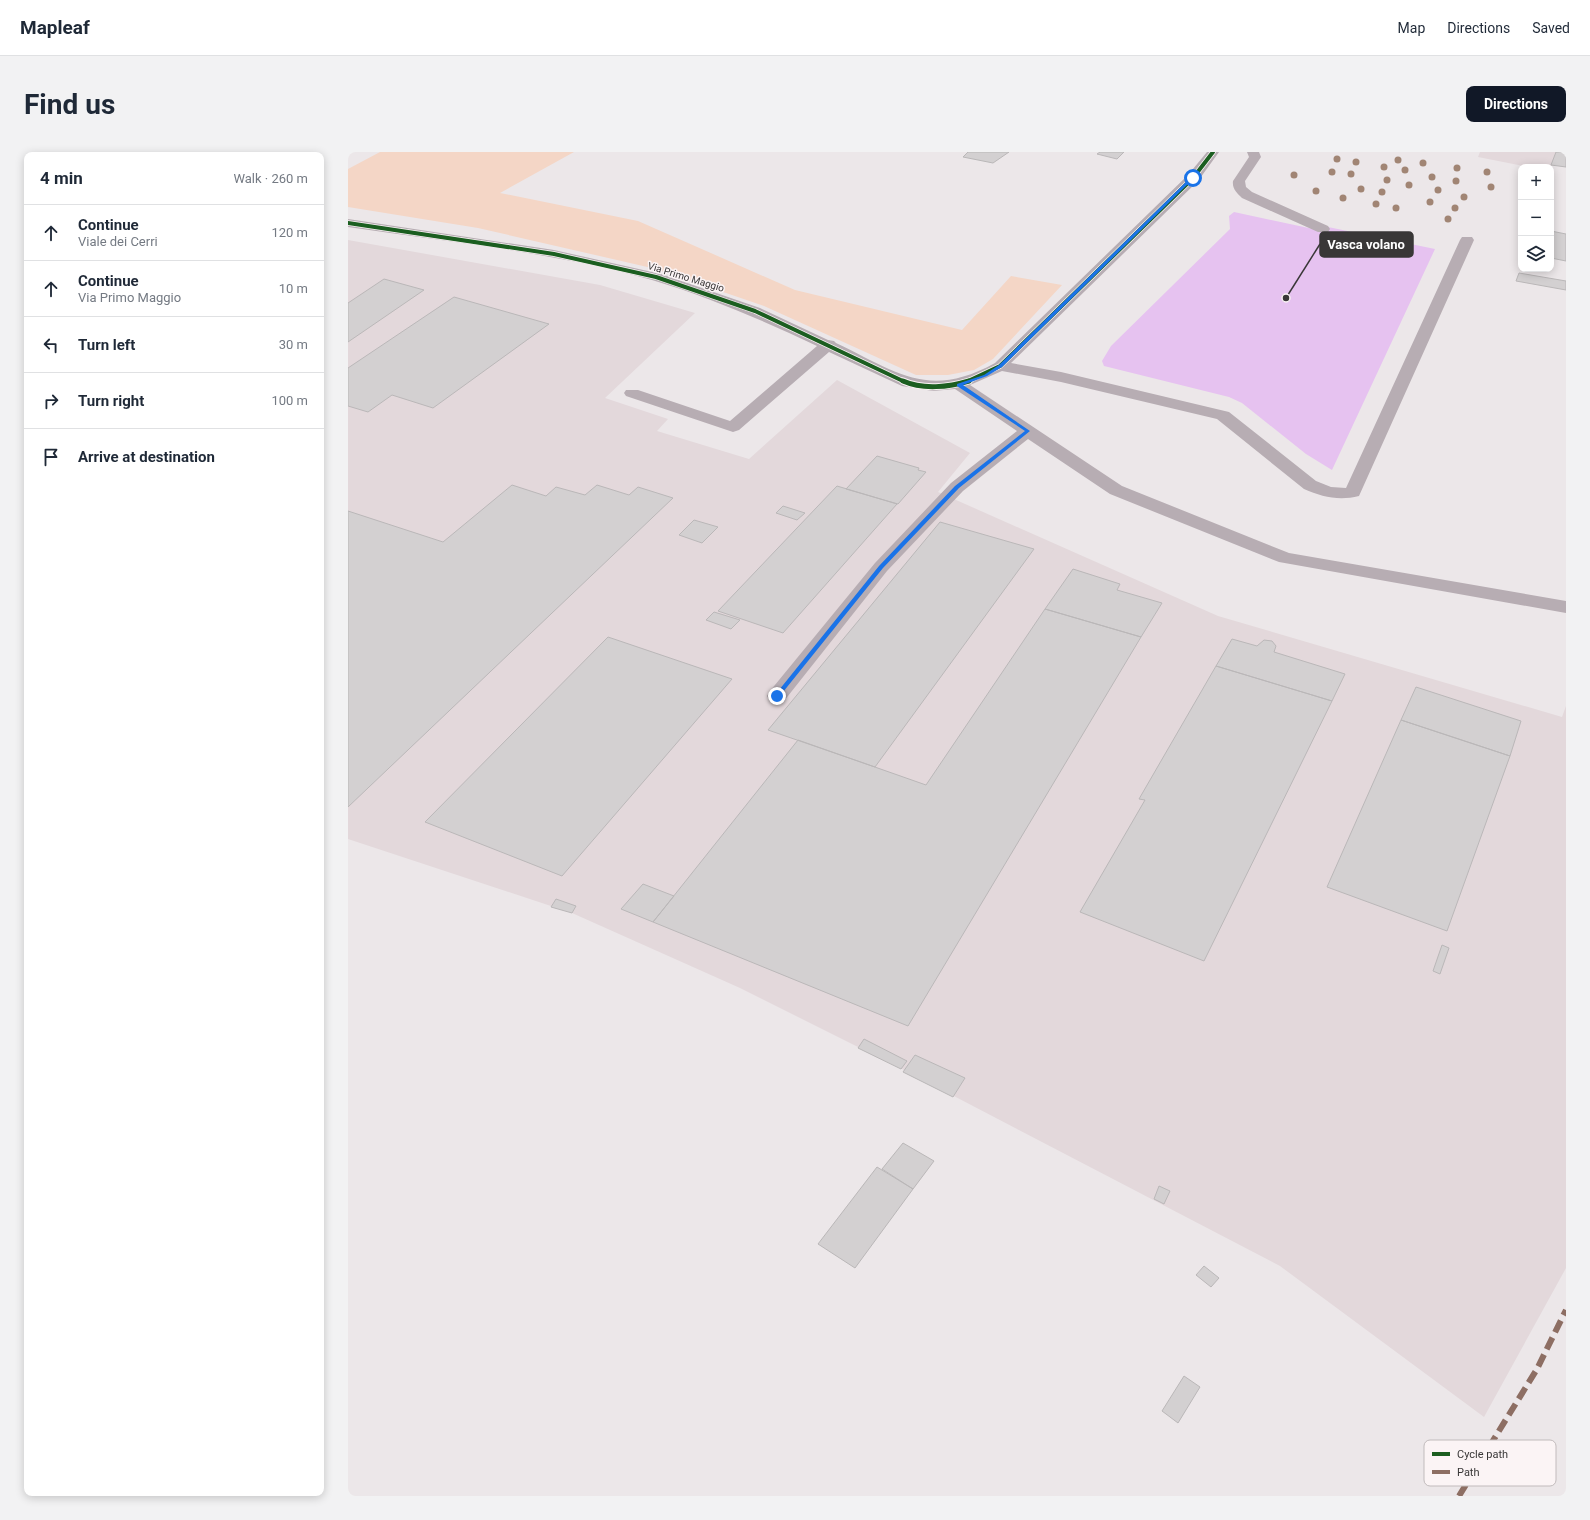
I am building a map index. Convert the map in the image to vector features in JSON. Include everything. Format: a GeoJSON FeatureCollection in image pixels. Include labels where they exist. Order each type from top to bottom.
{"type":"FeatureCollection","features":[{"type":"Feature","properties":{"kind":"street","name":"Via Primo Maggio"},"geometry":{"type":"LineString","coordinates":[[348,223],[554,254],[630,271],[681,285],[780,321],[908,383],[933,387],[959,385],[985,376],[1000,366],[1193,178],[1213,152]]}},
{"type":"Feature","properties":{"kind":"street"},"geometry":{"type":"LineString","coordinates":[[1254,152],[1255,157],[1239,181],[1241,190],[1247,195],[1323,229]]}},
{"type":"Feature","properties":{"kind":"street"},"geometry":{"type":"LineString","coordinates":[[1000,366],[1069,379],[1223,415],[1310,485],[1323,491],[1337,494],[1353,492],[1467,240]]}},
{"type":"Feature","properties":{"kind":"street"},"geometry":{"type":"LineString","coordinates":[[632,393],[734,426],[829,344]]}},
{"type":"Feature","properties":{"kind":"street"},"geometry":{"type":"LineString","coordinates":[[959,385],[1116,490],[1285,558],[1566,607]]}},
{"type":"Feature","properties":{"kind":"street"},"geometry":{"type":"LineString","coordinates":[[777,696],[881,567],[957,487],[1028,431]]}},
{"type":"Feature","properties":{"kind":"shaded area"},"geometry":{"type":"Polygon","coordinates":[[[380,152],[574,152],[500,193],[638,221],[795,290],[962,330],[1011,276],[1062,285],[993,359],[974,370],[948,375],[916,375],[764,306],[656,269],[478,228],[348,207],[348,169],[380,152]]]}},
{"type":"Feature","properties":{"kind":"shaded area"},"geometry":{"type":"Polygon","coordinates":[[[1480,152],[1556,152],[1552,164],[1518,165],[1478,157],[1480,152]]]}},
{"type":"Feature","properties":{"kind":"shaded area"},"geometry":{"type":"Polygon","coordinates":[[[1234,212],[1318,230],[1328,227],[1435,249],[1332,470],[1306,454],[1242,403],[1229,397],[1104,366],[1102,361],[1111,346],[1230,229],[1229,216],[1234,212]]]}},
{"type":"Feature","properties":{"kind":"shaded area"},"geometry":{"type":"Polygon","coordinates":[[[348,240],[600,285],[695,313],[605,398],[668,419],[657,431],[749,459],[837,380],[970,453],[938,492],[1218,616],[1562,717],[1566,706],[1566,1268],[1484,1417],[1280,1266],[904,1070],[740,988],[572,913],[348,839],[348,240]]]}},
{"type":"Feature","properties":{"kind":"building"},"geometry":{"type":"Polygon","coordinates":[[[968,152],[1009,152],[993,163],[963,157],[968,152]]]}},
{"type":"Feature","properties":{"kind":"building"},"geometry":{"type":"Polygon","coordinates":[[[1100,152],[1124,152],[1117,159],[1097,154],[1100,152]]]}},
{"type":"Feature","properties":{"kind":"building"},"geometry":{"type":"Polygon","coordinates":[[[1556,152],[1566,152],[1566,167],[1551,164],[1556,152]]]}},
{"type":"Feature","properties":{"kind":"building"},"geometry":{"type":"Polygon","coordinates":[[[1554,232],[1566,234],[1566,261],[1554,259],[1554,232]]]}},
{"type":"Feature","properties":{"kind":"building"},"geometry":{"type":"Polygon","coordinates":[[[1519,273],[1566,281],[1566,290],[1516,281],[1519,273]]]}},
{"type":"Feature","properties":{"kind":"building"},"geometry":{"type":"Polygon","coordinates":[[[384,279],[424,290],[348,342],[348,303],[384,279]]]}},
{"type":"Feature","properties":{"kind":"building"},"geometry":{"type":"Polygon","coordinates":[[[454,297],[549,324],[433,408],[392,395],[368,412],[348,406],[348,368],[454,297]]]}},
{"type":"Feature","properties":{"kind":"building"},"geometry":{"type":"Polygon","coordinates":[[[877,456],[919,468],[918,470],[926,472],[898,504],[846,489],[877,456]]]}},
{"type":"Feature","properties":{"kind":"building"},"geometry":{"type":"Polygon","coordinates":[[[512,485],[546,496],[556,487],[585,495],[597,485],[629,495],[638,487],[673,498],[348,807],[348,511],[443,542],[512,485]]]}},
{"type":"Feature","properties":{"kind":"building"},"geometry":{"type":"Polygon","coordinates":[[[837,486],[897,504],[783,633],[718,611],[837,486]]]}},
{"type":"Feature","properties":{"kind":"building"},"geometry":{"type":"Polygon","coordinates":[[[783,506],[805,513],[797,520],[776,513],[783,506]]]}},
{"type":"Feature","properties":{"kind":"building"},"geometry":{"type":"Polygon","coordinates":[[[694,520],[718,527],[702,543],[679,535],[694,520]]]}},
{"type":"Feature","properties":{"kind":"building"},"geometry":{"type":"Polygon","coordinates":[[[940,522],[1034,549],[875,767],[768,730],[940,522]]]}},
{"type":"Feature","properties":{"kind":"building"},"geometry":{"type":"Polygon","coordinates":[[[1073,569],[1120,584],[1117,590],[1162,603],[1141,637],[1045,609],[1073,569]]]}},
{"type":"Feature","properties":{"kind":"building"},"geometry":{"type":"Polygon","coordinates":[[[1045,609],[1141,637],[908,1026],[653,922],[798,740],[926,785],[1045,609]]]}},
{"type":"Feature","properties":{"kind":"building"},"geometry":{"type":"Polygon","coordinates":[[[714,612],[740,620],[731,629],[706,620],[714,612]]]}},
{"type":"Feature","properties":{"kind":"building"},"geometry":{"type":"Polygon","coordinates":[[[608,637],[732,679],[562,876],[425,822],[608,637]]]}},
{"type":"Feature","properties":{"kind":"building"},"geometry":{"type":"Polygon","coordinates":[[[1232,639],[1257,646],[1264,640],[1272,641],[1276,646],[1274,652],[1345,674],[1332,701],[1216,666],[1232,639]]]}},
{"type":"Feature","properties":{"kind":"building"},"geometry":{"type":"Polygon","coordinates":[[[1216,666],[1332,701],[1204,961],[1080,912],[1145,800],[1139,799],[1216,666]]]}},
{"type":"Feature","properties":{"kind":"building"},"geometry":{"type":"Polygon","coordinates":[[[1416,687],[1521,721],[1510,756],[1401,720],[1416,687]]]}},
{"type":"Feature","properties":{"kind":"building"},"geometry":{"type":"Polygon","coordinates":[[[1401,720],[1510,756],[1447,931],[1327,887],[1401,720]]]}},
{"type":"Feature","properties":{"kind":"building"},"geometry":{"type":"Polygon","coordinates":[[[643,884],[674,896],[653,922],[621,909],[643,884]]]}},
{"type":"Feature","properties":{"kind":"building"},"geometry":{"type":"Polygon","coordinates":[[[556,899],[576,906],[572,913],[551,907],[556,899]]]}},
{"type":"Feature","properties":{"kind":"building"},"geometry":{"type":"Polygon","coordinates":[[[1442,945],[1449,948],[1440,974],[1433,971],[1442,945]]]}},
{"type":"Feature","properties":{"kind":"building"},"geometry":{"type":"Polygon","coordinates":[[[864,1039],[907,1061],[901,1069],[858,1048],[864,1039]]]}},
{"type":"Feature","properties":{"kind":"building"},"geometry":{"type":"Polygon","coordinates":[[[915,1055],[965,1078],[953,1097],[903,1072],[915,1055]]]}},
{"type":"Feature","properties":{"kind":"building"},"geometry":{"type":"Polygon","coordinates":[[[903,1143],[934,1161],[913,1189],[882,1169],[903,1143]]]}},
{"type":"Feature","properties":{"kind":"building"},"geometry":{"type":"Polygon","coordinates":[[[877,1167],[913,1189],[855,1268],[818,1244],[877,1167]]]}},
{"type":"Feature","properties":{"kind":"building"},"geometry":{"type":"Polygon","coordinates":[[[1159,1186],[1170,1191],[1164,1204],[1154,1199],[1159,1186]]]}},
{"type":"Feature","properties":{"kind":"building"},"geometry":{"type":"Polygon","coordinates":[[[1204,1266],[1219,1278],[1211,1287],[1196,1275],[1204,1266]]]}},
{"type":"Feature","properties":{"kind":"building"},"geometry":{"type":"Polygon","coordinates":[[[1184,1376],[1200,1387],[1178,1423],[1162,1411],[1184,1376]]]}},
{"type":"Feature","properties":{"kind":"marked path"},"geometry":{"type":"LineString","coordinates":[[1493,1440],[1537,1369],[1566,1310]]}},
{"type":"Feature","properties":{"kind":"marked path"},"geometry":{"type":"LineString","coordinates":[[1459,1496],[1465,1486]]}},
{"type":"Feature","properties":{"kind":"cycle path"},"geometry":{"type":"LineString","coordinates":[[348,223],[554,254],[656,277],[755,311],[908,383],[944,386],[967,381],[1000,366],[1193,178],[1213,152]]}},
{"type":"Feature","properties":{"kind":"place","name":"Vasca volano"},"geometry":{"type":"Point","coordinates":[1286,298]}},
{"type":"Feature","properties":{"kind":"route"},"geometry":{"type":"LineString","coordinates":[[777,696],[881,567],[957,487],[1028,431],[959,385],[985,376],[1000,366],[1193,178]]}}]}
